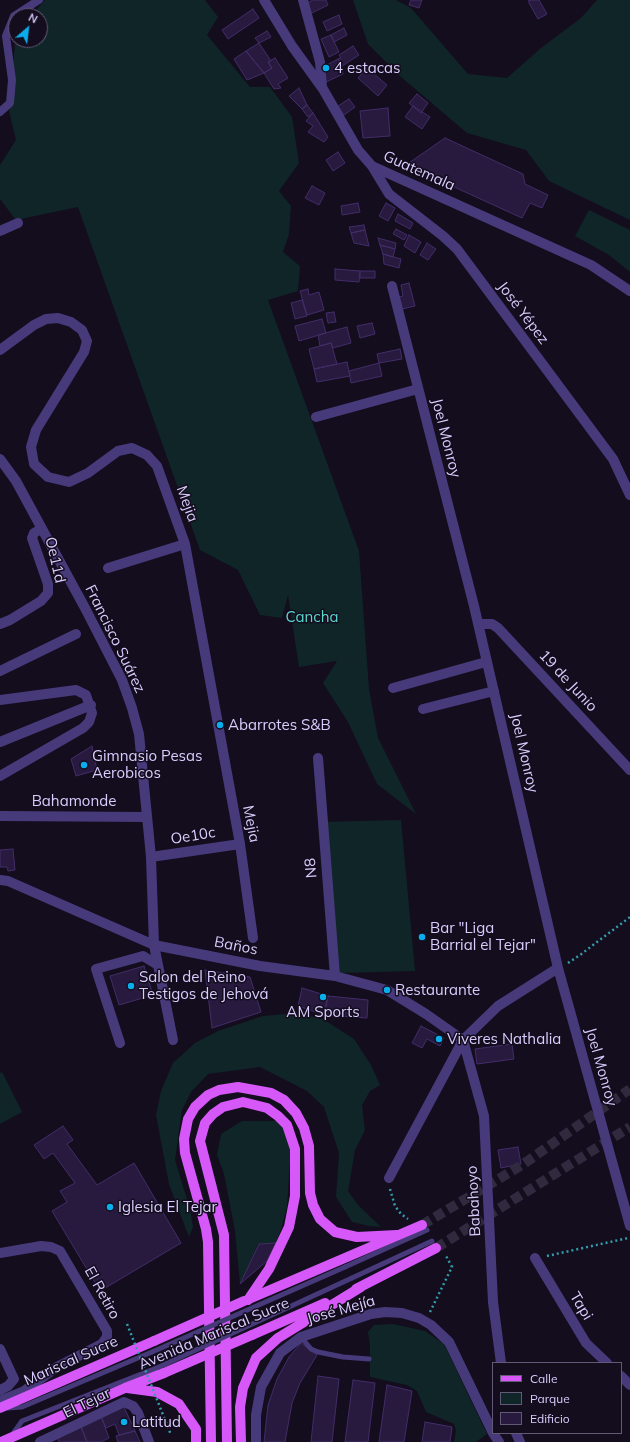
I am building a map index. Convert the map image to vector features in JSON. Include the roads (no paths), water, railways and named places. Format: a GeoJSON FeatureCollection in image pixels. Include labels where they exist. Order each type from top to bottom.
{"type":"FeatureCollection","features":[{"type":"Feature","properties":{"kind":"main road"},"geometry":{"type":"LineString","coordinates":[[211,1442],[208,1242],[206,1229],[185,1153],[184,1139],[188,1119],[195,1107],[208,1095],[219,1090],[238,1087],[271,1093],[284,1100],[296,1113],[304,1128],[309,1146],[310,1193],[313,1205],[320,1219],[335,1232],[357,1237],[397,1235]]}},
{"type":"Feature","properties":{"kind":"main road"},"geometry":{"type":"LineString","coordinates":[[227,1442],[224,1235],[200,1141],[205,1123],[213,1114],[223,1107],[243,1102],[267,1108],[278,1116],[287,1125],[295,1149],[295,1196],[289,1227],[268,1270],[246,1301]]}},
{"type":"Feature","properties":{"kind":"main road","name":"Avenida Mariscal Sucre"},"geometry":{"type":"LineString","coordinates":[[154,1341],[397,1235],[424,1228]]}},
{"type":"Feature","properties":{"kind":"main road","name":"Avenida Mariscal Sucre"},"geometry":{"type":"LineString","coordinates":[[6,1440],[125,1388],[161,1370],[252,1335],[362,1287],[434,1244]]}},
{"type":"Feature","properties":{"kind":"main road"},"geometry":{"type":"LineString","coordinates":[[240,1442],[240,1407],[243,1388],[256,1358],[278,1338],[362,1287]]}},
{"type":"Feature","properties":{"kind":"main road","name":"Mariscal Sucre"},"geometry":{"type":"LineString","coordinates":[[0,1406],[154,1341]]}},
{"type":"Feature","properties":{"kind":"main road"},"geometry":{"type":"LineString","coordinates":[[125,1388],[157,1392],[179,1404],[196,1429],[196,1442]]}},
{"type":"Feature","properties":{"kind":"street"},"geometry":{"type":"LineString","coordinates":[[0,112],[10,103],[12,80],[6,36],[14,16],[39,0]]}},
{"type":"Feature","properties":{"kind":"street","name":"Guatemala"},"geometry":{"type":"LineString","coordinates":[[264,0],[292,46],[323,88],[358,150],[372,166],[591,265],[630,291]]}},
{"type":"Feature","properties":{"kind":"street"},"geometry":{"type":"LineString","coordinates":[[303,0],[318,55],[323,88]]}},
{"type":"Feature","properties":{"kind":"street","name":"José Yépez"},"geometry":{"type":"LineString","coordinates":[[372,166],[389,194],[443,236],[457,249],[613,459],[630,495]]}},
{"type":"Feature","properties":{"kind":"street"},"geometry":{"type":"LineString","coordinates":[[0,231],[18,223]]}},
{"type":"Feature","properties":{"kind":"street","name":"Joel Monroy"},"geometry":{"type":"LineString","coordinates":[[392,286],[478,624],[486,662],[562,966],[630,1226]]}},
{"type":"Feature","properties":{"kind":"street","name":"Mejia"},"geometry":{"type":"LineString","coordinates":[[0,350],[34,325],[46,319],[58,318],[71,322],[82,330],[87,341],[84,352],[36,430],[31,447],[34,464],[48,477],[69,482],[88,473],[118,452],[132,448],[147,454],[157,466],[185,544],[240,844],[253,938]]}},
{"type":"Feature","properties":{"kind":"street"},"geometry":{"type":"LineString","coordinates":[[316,417],[418,389]]}},
{"type":"Feature","properties":{"kind":"street","name":"Francisco Suárez"},"geometry":{"type":"LineString","coordinates":[[0,459],[16,482],[85,608],[122,680],[139,734],[151,857],[154,945],[173,1040]]}},
{"type":"Feature","properties":{"kind":"street","name":"Oe11d"},"geometry":{"type":"LineString","coordinates":[[0,624],[10,620],[41,601],[48,593],[48,584],[32,538],[34,533],[41,529]]}},
{"type":"Feature","properties":{"kind":"street"},"geometry":{"type":"LineString","coordinates":[[108,568],[185,544]]}},
{"type":"Feature","properties":{"kind":"street","name":"19 de Junio"},"geometry":{"type":"LineString","coordinates":[[478,624],[492,624],[498,628],[630,770]]}},
{"type":"Feature","properties":{"kind":"street"},"geometry":{"type":"LineString","coordinates":[[0,672],[76,634]]}},
{"type":"Feature","properties":{"kind":"street"},"geometry":{"type":"LineString","coordinates":[[393,688],[486,662]]}},
{"type":"Feature","properties":{"kind":"street"},"geometry":{"type":"LineString","coordinates":[[0,700],[76,690],[86,695],[91,705],[92,713],[89,722],[83,728],[0,776]]}},
{"type":"Feature","properties":{"kind":"street"},"geometry":{"type":"LineString","coordinates":[[423,709],[494,691]]}},
{"type":"Feature","properties":{"kind":"street"},"geometry":{"type":"LineString","coordinates":[[0,742],[91,705]]}},
{"type":"Feature","properties":{"kind":"street","name":"N8"},"geometry":{"type":"LineString","coordinates":[[318,758],[335,976]]}},
{"type":"Feature","properties":{"kind":"street","name":"Bahamonde"},"geometry":{"type":"LineString","coordinates":[[0,816],[147,817]]}},
{"type":"Feature","properties":{"kind":"street","name":"Oe10c"},"geometry":{"type":"LineString","coordinates":[[151,857],[240,844]]}},
{"type":"Feature","properties":{"kind":"street","name":"Baños"},"geometry":{"type":"LineString","coordinates":[[0,880],[8,881],[154,945],[260,966],[335,976],[387,990],[426,1014],[463,1040]]}},
{"type":"Feature","properties":{"kind":"street"},"geometry":{"type":"LineString","coordinates":[[120,1043],[96,969],[143,956],[158,965]]}},
{"type":"Feature","properties":{"kind":"street"},"geometry":{"type":"LineString","coordinates":[[389,1178],[463,1040],[498,1006],[562,966]]}},
{"type":"Feature","properties":{"kind":"street","name":"Babahoyo"},"geometry":{"type":"LineString","coordinates":[[463,1040],[484,1116],[493,1302],[501,1362]]}},
{"type":"Feature","properties":{"kind":"street","name":"El Retiro"},"geometry":{"type":"LineString","coordinates":[[0,1253],[41,1246],[60,1251],[107,1331],[107,1337],[102,1344],[57,1367],[0,1406]]}},
{"type":"Feature","properties":{"kind":"street","name":"Tapi"},"geometry":{"type":"LineString","coordinates":[[539,1257],[586,1343],[606,1362]]}},
{"type":"Feature","properties":{"kind":"street","name":"José Mejía"},"geometry":{"type":"LineString","coordinates":[[256,1442],[256,1415],[261,1387],[280,1353],[300,1337],[371,1314],[386,1312],[402,1313],[419,1318],[440,1332],[449,1342],[492,1431]]}},
{"type":"Feature","properties":{"kind":"street"},"geometry":{"type":"LineString","coordinates":[[0,1349],[14,1379],[8,1386],[0,1390]]}},
{"type":"Feature","properties":{"kind":"street"},"geometry":{"type":"LineString","coordinates":[[622,1377],[630,1385]]}},
{"type":"Feature","properties":{"kind":"street","name":"El Tejar"},"geometry":{"type":"LineString","coordinates":[[40,1442],[124,1402],[133,1406],[138,1413],[149,1442]]}},
{"type":"Feature","properties":{"kind":"lane"},"geometry":{"type":"LineString","coordinates":[[0,1406],[22,1407],[152,1352],[345,1267],[424,1228]]}},
{"type":"Feature","properties":{"kind":"lane"},"geometry":{"type":"LineString","coordinates":[[6,1440],[22,1421],[161,1370],[352,1278],[434,1244]]}},
{"type":"Feature","properties":{"kind":"lane"},"geometry":{"type":"LineString","coordinates":[[300,1337],[311,1349],[318,1352],[343,1357],[369,1359]]}},
{"type":"Feature","properties":{"kind":"tunnel"},"geometry":{"type":"LineString","coordinates":[[422,1225],[522,1165],[630,1089]]}},
{"type":"Feature","properties":{"kind":"tunnel"},"geometry":{"type":"LineString","coordinates":[[436,1248],[630,1127]]}},
{"type":"Feature","properties":{"kind":"place","name":"4 estacas"},"geometry":{"type":"Point","coordinates":[326,68]}},
{"type":"Feature","properties":{"kind":"place","name":"Abarrotes S&B"},"geometry":{"type":"Point","coordinates":[220,725]}},
{"type":"Feature","properties":{"kind":"place","name":"Gimnasio Pesas Aerobicos"},"geometry":{"type":"Point","coordinates":[84,765]}},
{"type":"Feature","properties":{"kind":"place","name":"Bar \"Liga Barrial el Tejar\""},"geometry":{"type":"Point","coordinates":[422,937]}},
{"type":"Feature","properties":{"kind":"place","name":"Salon del Reino Testigos de Jehová"},"geometry":{"type":"Point","coordinates":[131,986]}},
{"type":"Feature","properties":{"kind":"place","name":"Restaurante"},"geometry":{"type":"Point","coordinates":[387,990]}},
{"type":"Feature","properties":{"kind":"place","name":"AM Sports"},"geometry":{"type":"Point","coordinates":[323,997]}},
{"type":"Feature","properties":{"kind":"place","name":"Viveres Nathalia"},"geometry":{"type":"Point","coordinates":[439,1039]}},
{"type":"Feature","properties":{"kind":"place","name":"Iglesia El Tejar"},"geometry":{"type":"Point","coordinates":[110,1207]}},
{"type":"Feature","properties":{"kind":"place","name":"Latitud"},"geometry":{"type":"Point","coordinates":[124,1422]}},
{"type":"Feature","properties":{"kind":"park label","name":"Cancha"},"geometry":{"type":"Point","coordinates":[312,617]}}]}
